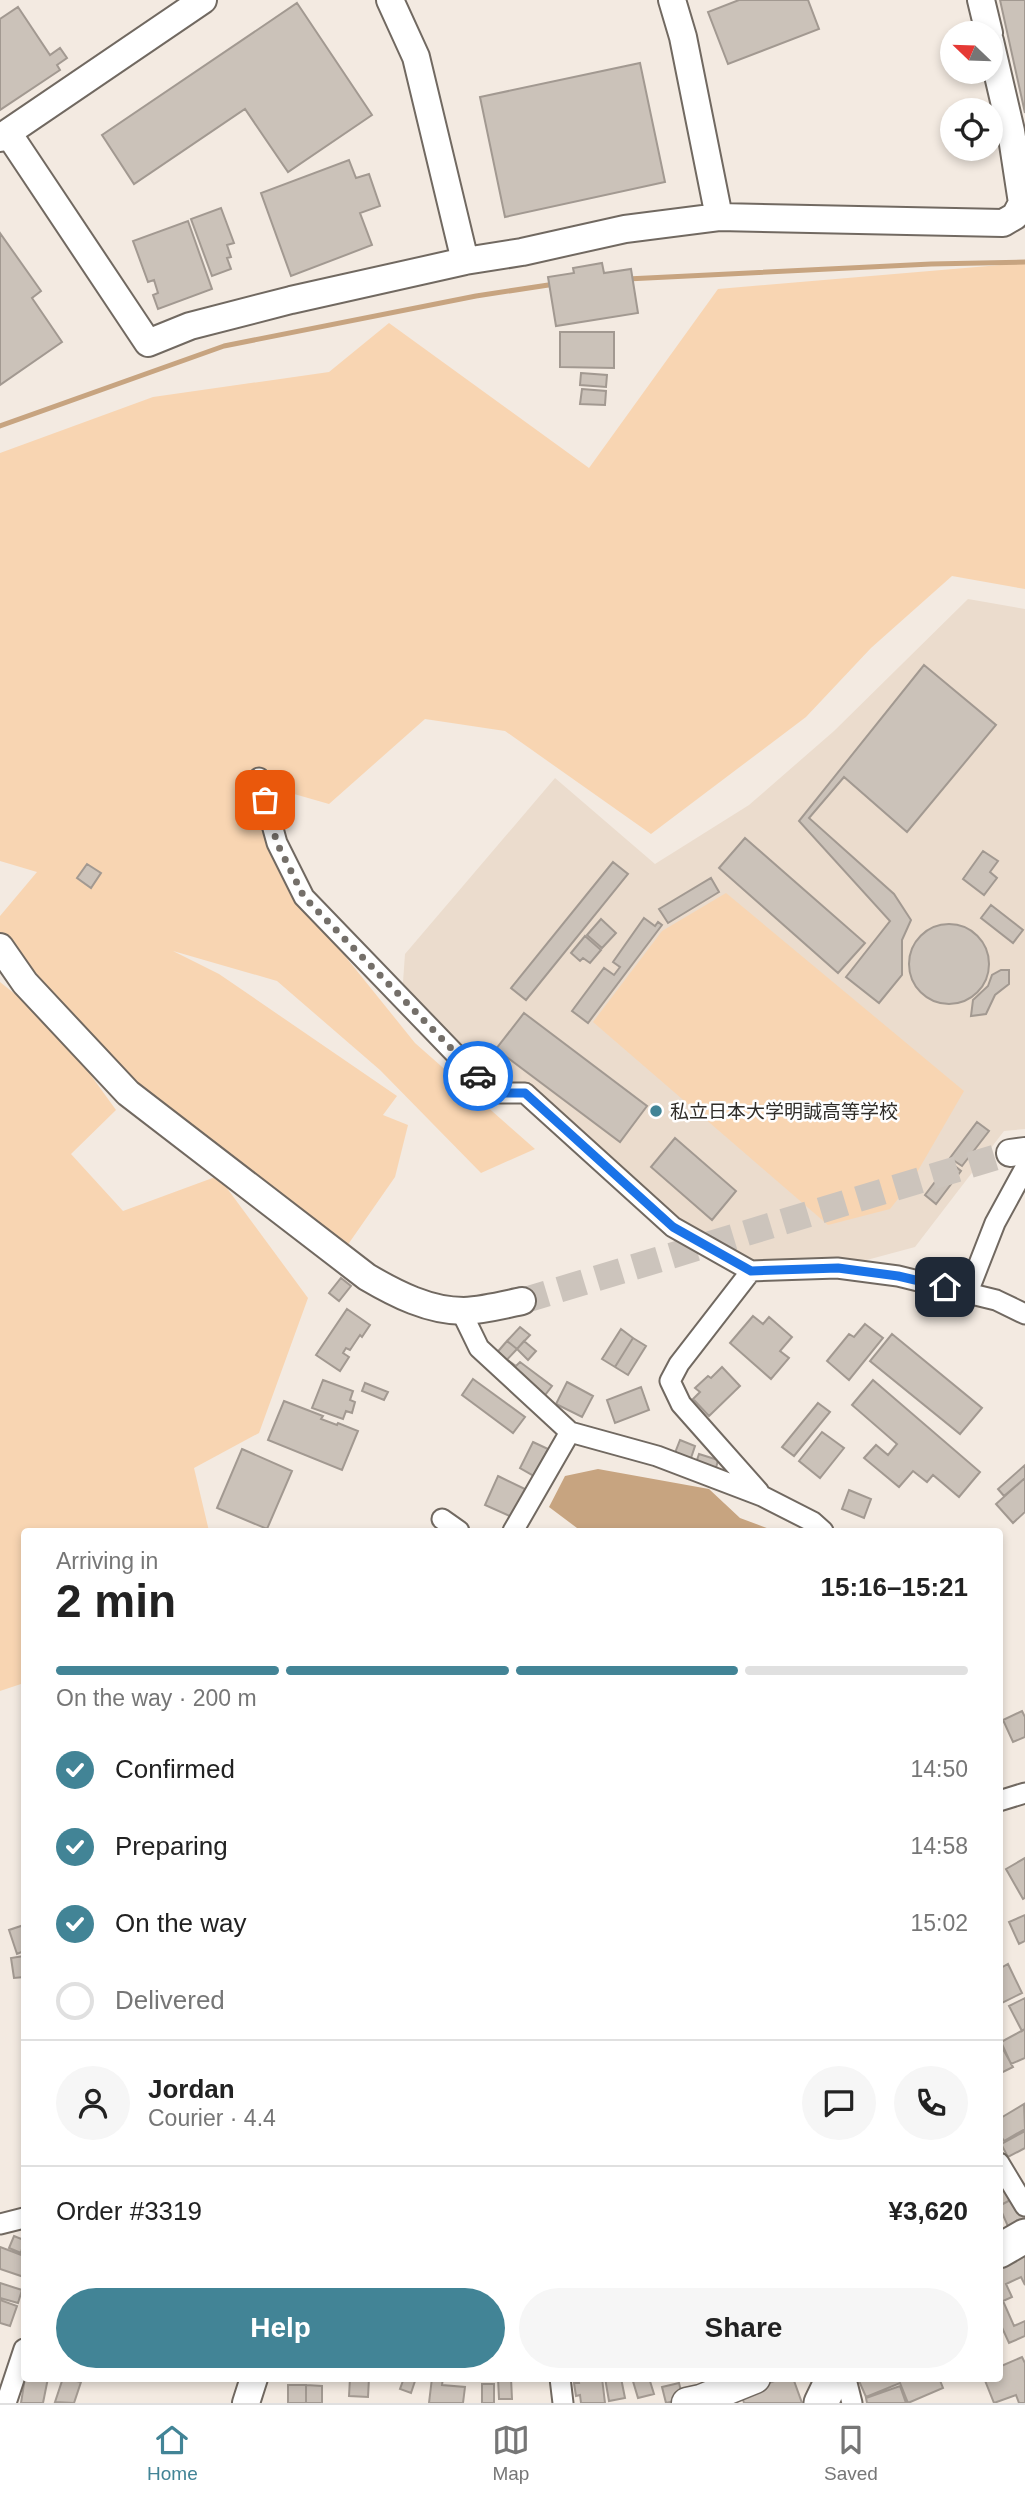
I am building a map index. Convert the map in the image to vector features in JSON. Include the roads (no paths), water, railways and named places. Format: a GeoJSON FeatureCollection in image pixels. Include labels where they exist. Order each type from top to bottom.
{"type":"FeatureCollection","features":[{"type":"Feature","properties":{"kind":"highway"},"geometry":{"type":"LineString","coordinates":[[1003,2249],[1025,2236]]}},
{"type":"Feature","properties":{"kind":"highway"},"geometry":{"type":"LineString","coordinates":[[821,2403],[831,2382]]}},
{"type":"Feature","properties":{"kind":"main road"},"geometry":{"type":"LineString","coordinates":[[687,2403],[745,2382]]}},
{"type":"Feature","properties":{"kind":"street"},"geometry":{"type":"LineString","coordinates":[[203,0],[4,135],[148,343],[190,326],[278,303],[625,229],[719,216],[1003,223],[1015,216],[1022,203],[999,84]]}},
{"type":"Feature","properties":{"kind":"street"},"geometry":{"type":"LineString","coordinates":[[390,0],[416,57],[465,261]]}},
{"type":"Feature","properties":{"kind":"street"},"geometry":{"type":"LineString","coordinates":[[671,0],[682,37],[719,216]]}},
{"type":"Feature","properties":{"kind":"street"},"geometry":{"type":"LineString","coordinates":[[981,0],[986,21]]}},
{"type":"Feature","properties":{"kind":"street"},"geometry":{"type":"LineString","coordinates":[[259,778],[277,843],[304,897],[493,1093],[525,1093],[673,1227],[751,1271],[838,1268],[898,1276],[996,1300],[1025,1314]]}},
{"type":"Feature","properties":{"kind":"street"},"geometry":{"type":"LineString","coordinates":[[0,947],[25,983],[128,1093],[367,1278],[423,1304],[461,1311],[522,1301]]}},
{"type":"Feature","properties":{"kind":"street"},"geometry":{"type":"LineString","coordinates":[[968,1293],[1020,1157]]}},
{"type":"Feature","properties":{"kind":"street"},"geometry":{"type":"LineString","coordinates":[[751,1271],[679,1364],[670,1381],[681,1404],[762,1496]]}},
{"type":"Feature","properties":{"kind":"street"},"geometry":{"type":"LineString","coordinates":[[461,1311],[479,1348],[570,1432],[657,1456],[762,1496],[820,1528]]}},
{"type":"Feature","properties":{"kind":"street"},"geometry":{"type":"LineString","coordinates":[[515,1528],[570,1432]]}},
{"type":"Feature","properties":{"kind":"street"},"geometry":{"type":"LineString","coordinates":[[442,1519],[455,1528]]}},
{"type":"Feature","properties":{"kind":"street"},"geometry":{"type":"LineString","coordinates":[[1003,1800],[1025,1793]]}},
{"type":"Feature","properties":{"kind":"street"},"geometry":{"type":"LineString","coordinates":[[1003,2170],[1025,2206]]}},
{"type":"Feature","properties":{"kind":"street"},"geometry":{"type":"LineString","coordinates":[[0,2224],[21,2219]]}},
{"type":"Feature","properties":{"kind":"street"},"geometry":{"type":"LineString","coordinates":[[6,2403],[21,2358]]}},
{"type":"Feature","properties":{"kind":"street"},"geometry":{"type":"LineString","coordinates":[[246,2403],[253,2382]]}},
{"type":"Feature","properties":{"kind":"street"},"geometry":{"type":"LineString","coordinates":[[561,2382],[564,2403]]}},
{"type":"Feature","properties":{"kind":"street"},"geometry":{"type":"LineString","coordinates":[[846,2382],[852,2403]]}},
{"type":"Feature","properties":{"kind":"waterway"},"geometry":{"type":"LineString","coordinates":[[627,279],[1025,262]]}},
{"type":"Feature","properties":{"kind":"waterway"},"geometry":{"type":"LineString","coordinates":[[0,426],[224,346],[476,296],[555,284]]}},
{"type":"Feature","properties":{"kind":"tunnel"},"geometry":{"type":"LineString","coordinates":[[522,1301],[1010,1153]]}},
{"type":"Feature","properties":{"kind":"place","name":"私立日本大学明誠高等学校"},"geometry":{"type":"Point","coordinates":[656,1111]}}]}
